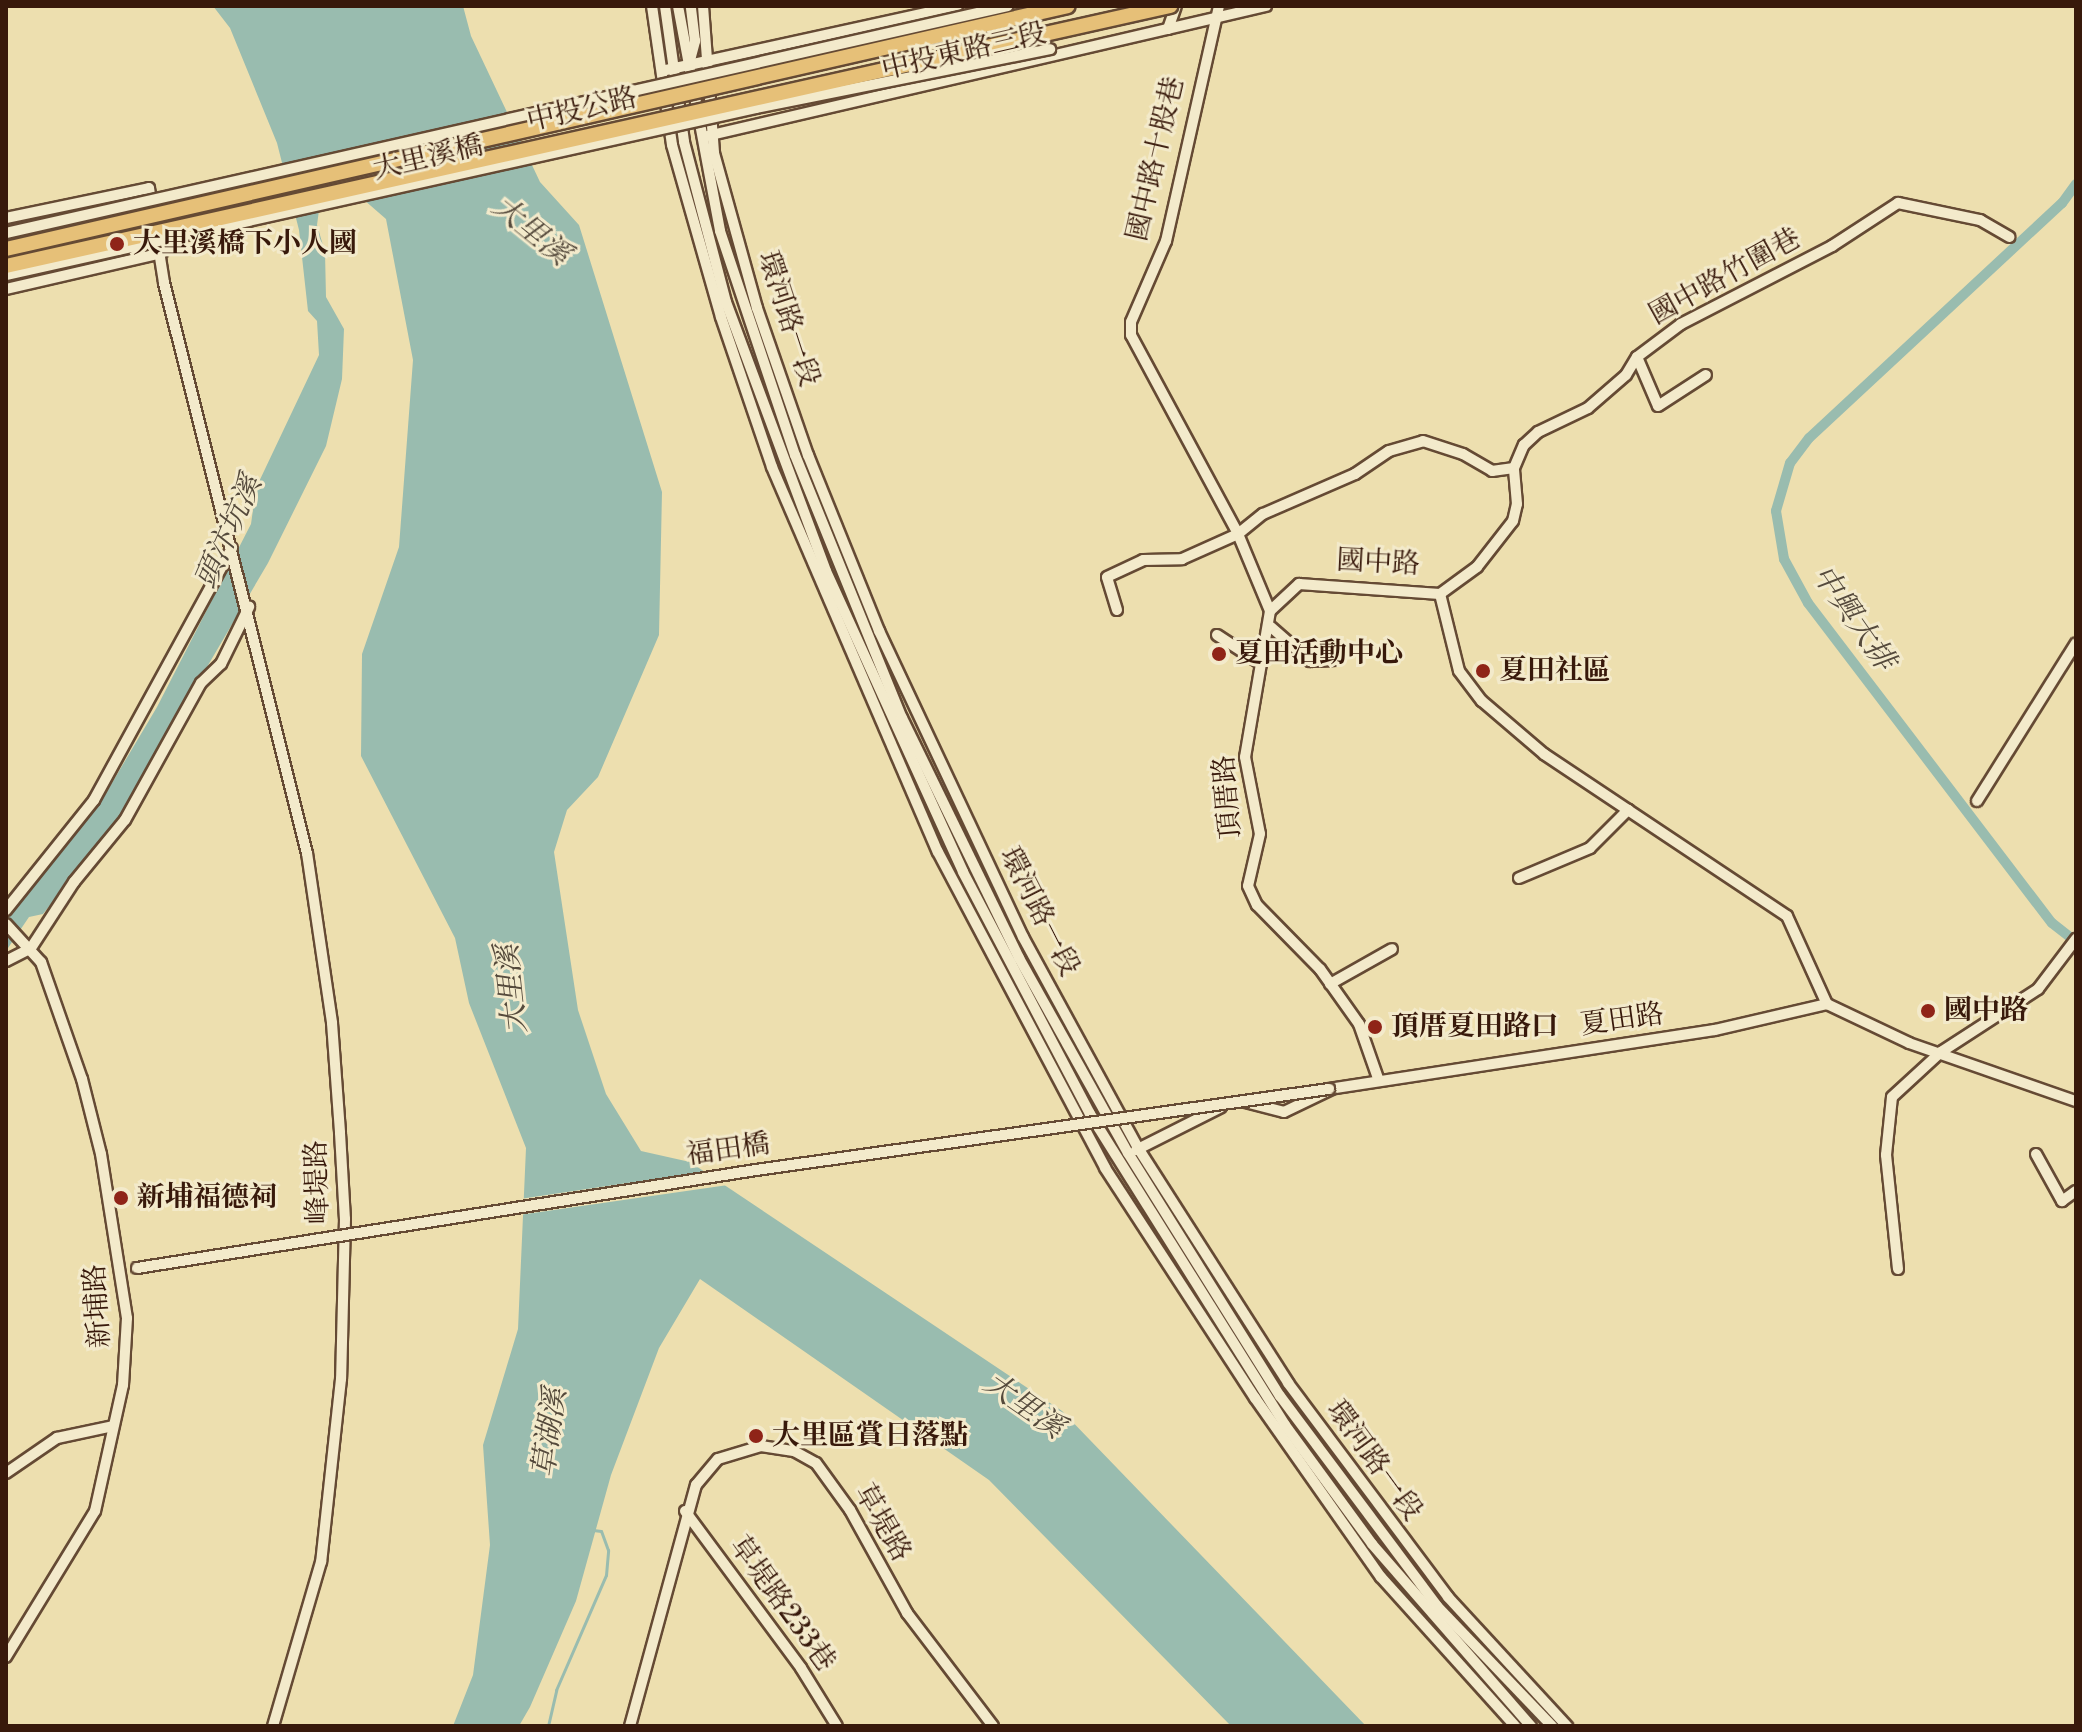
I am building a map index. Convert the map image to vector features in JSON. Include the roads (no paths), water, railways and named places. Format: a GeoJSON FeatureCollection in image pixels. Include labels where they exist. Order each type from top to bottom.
{"type":"FeatureCollection","features":[{"type":"Feature","properties":{"kind":"main road","name":"中投公路"},"geometry":{"type":"LineString","coordinates":[[6,249],[1068,6]]}},
{"type":"Feature","properties":{"kind":"main road","name":"中投公路"},"geometry":{"type":"LineString","coordinates":[[6,266],[1170,6]]}},
{"type":"Feature","properties":{"kind":"street"},"geometry":{"type":"LineString","coordinates":[[652,6],[672,145],[767,452],[843,638],[938,852],[1105,1168],[1356,1544],[1515,1726]]}},
{"type":"Feature","properties":{"kind":"street","name":"環河路一段"},"geometry":{"type":"LineString","coordinates":[[665,6],[684,142],[726,302],[826,571],[963,872],[1117,1161],[1203,1301],[1341,1503],[1462,1652],[1531,1726]]}},
{"type":"Feature","properties":{"kind":"street","name":"環河路一段"},"geometry":{"type":"LineString","coordinates":[[678,6],[699,138],[750,328],[853,602],[957,835],[1133,1151],[1280,1396],[1371,1524],[1437,1606],[1552,1726]]}},
{"type":"Feature","properties":{"kind":"street","name":"環河路一段"},"geometry":{"type":"LineString","coordinates":[[688,66],[695,41],[691,6]]}},
{"type":"Feature","properties":{"kind":"street","name":"環河路一段"},"geometry":{"type":"LineString","coordinates":[[703,6],[713,135],[757,308],[808,455],[879,631],[1023,937],[1133,1151],[1288,1383],[1378,1509],[1448,1597],[1567,1726]]}},
{"type":"Feature","properties":{"kind":"street"},"geometry":{"type":"LineString","coordinates":[[659,71],[957,6]]}},
{"type":"Feature","properties":{"kind":"street","name":"大里溪橋"},"geometry":{"type":"LineString","coordinates":[[6,233],[1008,6]]}},
{"type":"Feature","properties":{"kind":"street"},"geometry":{"type":"LineString","coordinates":[[1168,29],[1176,6]]}},
{"type":"Feature","properties":{"kind":"street","name":"中投東路三段"},"geometry":{"type":"LineString","coordinates":[[672,145],[1168,29],[1217,11],[1266,6]]}},
{"type":"Feature","properties":{"kind":"street","name":"國中路十股巷"},"geometry":{"type":"LineString","coordinates":[[1217,11],[1166,241],[1131,322],[1135,345],[1238,534]]}},
{"type":"Feature","properties":{"kind":"street","name":"大里溪橋"},"geometry":{"type":"LineString","coordinates":[[6,275],[756,108],[1050,49],[1101,44]]}},
{"type":"Feature","properties":{"kind":"street"},"geometry":{"type":"LineString","coordinates":[[6,218],[149,188],[162,253],[164,283],[249,607],[221,664],[201,683],[125,820],[27,945],[6,961]]}},
{"type":"Feature","properties":{"kind":"street","name":"國中路竹圍巷"},"geometry":{"type":"LineString","coordinates":[[1514,468],[1524,445],[1538,432],[1588,408],[1626,375],[1637,357],[1681,324],[1832,246],[1898,203],[1980,220],[2010,237]]}},
{"type":"Feature","properties":{"kind":"street"},"geometry":{"type":"LineString","coordinates":[[6,289],[162,253]]}},
{"type":"Feature","properties":{"kind":"street"},"geometry":{"type":"LineString","coordinates":[[1637,357],[1658,406],[1706,375]]}},
{"type":"Feature","properties":{"kind":"street"},"geometry":{"type":"LineString","coordinates":[[1117,610],[1107,577],[1143,560],[1182,559],[1238,534],[1263,514],[1355,474],[1389,451],[1423,441],[1463,454],[1492,471],[1514,468],[1517,504],[1513,521],[1477,567],[1440,594]]}},
{"type":"Feature","properties":{"kind":"street"},"geometry":{"type":"LineString","coordinates":[[1238,534],[1270,611]]}},
{"type":"Feature","properties":{"kind":"street"},"geometry":{"type":"LineString","coordinates":[[6,910],[94,800],[232,548]]}},
{"type":"Feature","properties":{"kind":"street","name":"國中路"},"geometry":{"type":"LineString","coordinates":[[1270,611],[1299,584],[1440,594],[1459,671],[1482,701],[1544,754],[1787,916],[1827,1004]]}},
{"type":"Feature","properties":{"kind":"street","name":"峰堤路"},"geometry":{"type":"LineString","coordinates":[[249,607],[304,839],[319,931],[332,1023],[345,1219],[330,1514],[321,1562],[273,1726]]}},
{"type":"Feature","properties":{"kind":"street","name":"頂厝路"},"geometry":{"type":"LineString","coordinates":[[1270,611],[1271,627],[1260,663],[1245,757],[1260,834],[1248,886],[1257,905],[1330,984],[1359,1024],[1379,1081]]}},
{"type":"Feature","properties":{"kind":"street"},"geometry":{"type":"LineString","coordinates":[[1271,627],[1310,661],[1336,660]]}},
{"type":"Feature","properties":{"kind":"street"},"geometry":{"type":"LineString","coordinates":[[1217,635],[1260,663]]}},
{"type":"Feature","properties":{"kind":"street"},"geometry":{"type":"LineString","coordinates":[[1977,801],[2076,643]]}},
{"type":"Feature","properties":{"kind":"street"},"geometry":{"type":"LineString","coordinates":[[1519,878],[1590,848],[1628,810]]}},
{"type":"Feature","properties":{"kind":"street","name":"新埔路"},"geometry":{"type":"LineString","coordinates":[[6,924],[41,962],[82,1079],[123,1271],[126,1355],[113,1426],[87,1529],[6,1657]]}},
{"type":"Feature","properties":{"kind":"street"},"geometry":{"type":"LineString","coordinates":[[1898,1269],[1886,1155],[1892,1097],[1941,1052],[2038,989],[2076,939]]}},
{"type":"Feature","properties":{"kind":"street"},"geometry":{"type":"LineString","coordinates":[[1330,984],[1392,949]]}},
{"type":"Feature","properties":{"kind":"street"},"geometry":{"type":"LineString","coordinates":[[1827,1004],[1941,1052],[2076,1101]]}},
{"type":"Feature","properties":{"kind":"street","name":"夏田路"},"geometry":{"type":"LineString","coordinates":[[1330,1089],[1715,1030],[1827,1004]]}},
{"type":"Feature","properties":{"kind":"street"},"geometry":{"type":"LineString","coordinates":[[1105,1168],[1219,1107],[1246,1102],[1284,1112],[1330,1089]]}},
{"type":"Feature","properties":{"kind":"street","name":"福田橋"},"geometry":{"type":"LineString","coordinates":[[123,1271],[724,1174],[1330,1089]]}},
{"type":"Feature","properties":{"kind":"street"},"geometry":{"type":"LineString","coordinates":[[2036,1154],[2062,1201],[2076,1191]]}},
{"type":"Feature","properties":{"kind":"street"},"geometry":{"type":"LineString","coordinates":[[6,1473],[57,1438],[113,1426]]}},
{"type":"Feature","properties":{"kind":"street","name":"草堤路"},"geometry":{"type":"LineString","coordinates":[[630,1726],[685,1511],[704,1473],[731,1453],[776,1447],[816,1463],[850,1510],[907,1613],[993,1726]]}},
{"type":"Feature","properties":{"kind":"street","name":"草堤路233巷"},"geometry":{"type":"LineString","coordinates":[[685,1511],[801,1668],[837,1726]]}},
{"type":"Feature","properties":{"kind":"water"},"geometry":{"type":"Polygon","coordinates":[[[213,6],[463,6],[471,36],[540,182],[579,225],[662,492],[659,635],[598,777],[567,810],[554,852],[578,1010],[606,1094],[641,1151],[690,1162],[1062,1411],[1366,1726],[1231,1726],[989,1480],[700,1279],[659,1348],[611,1475],[576,1601],[530,1707],[519,1726],[453,1726],[473,1675],[490,1545],[483,1445],[518,1329],[526,1148],[469,1003],[455,938],[361,756],[362,654],[399,547],[413,360],[386,219],[325,166],[317,225],[325,252],[326,297],[344,329],[342,379],[326,446],[268,563],[116,822],[43,914],[29,917],[6,951],[6,920],[103,798],[157,707],[251,524],[256,488],[319,355],[317,321],[308,311],[299,230],[277,143],[230,28],[213,6]]]}},
{"type":"Feature","properties":{"kind":"waterway","name":"中興大排"},"geometry":{"type":"LineString","coordinates":[[2076,184],[2062,203],[1809,438],[1790,463],[1776,511],[1784,559],[1808,603],[2052,923],[2076,942]]}},
{"type":"Feature","properties":{"kind":"waterway"},"geometry":{"type":"LineString","coordinates":[[548,1726],[556,1690],[606,1575],[608,1550],[601,1531],[593,1530]]}},
{"type":"Feature","properties":{"kind":"place","name":"大里溪橋下小人國"},"geometry":{"type":"Point","coordinates":[117,244]}},
{"type":"Feature","properties":{"kind":"place","name":"夏田活動中心"},"geometry":{"type":"Point","coordinates":[1219,654]}},
{"type":"Feature","properties":{"kind":"place","name":"夏田社區"},"geometry":{"type":"Point","coordinates":[1483,671]}},
{"type":"Feature","properties":{"kind":"place","name":"國中路"},"geometry":{"type":"Point","coordinates":[1928,1011]}},
{"type":"Feature","properties":{"kind":"place","name":"頂厝夏田路口"},"geometry":{"type":"Point","coordinates":[1375,1027]}},
{"type":"Feature","properties":{"kind":"place","name":"新埔福德祠"},"geometry":{"type":"Point","coordinates":[121,1198]}},
{"type":"Feature","properties":{"kind":"place","name":"大里區賞日落點"},"geometry":{"type":"Point","coordinates":[756,1436]}},
{"type":"Feature","properties":{"kind":"water label","name":"大里溪"},"geometry":{"type":"Point","coordinates":[531,231]}},
{"type":"Feature","properties":{"kind":"water label","name":"頭汴坑溪"},"geometry":{"type":"Point","coordinates":[229,532]}},
{"type":"Feature","properties":{"kind":"water label","name":"大里溪"},"geometry":{"type":"Point","coordinates":[512,989]}},
{"type":"Feature","properties":{"kind":"water label","name":"大里溪"},"geometry":{"type":"Point","coordinates":[1024,1406]}},
{"type":"Feature","properties":{"kind":"water label","name":"草湖溪"},"geometry":{"type":"Point","coordinates":[550,1433]}}]}
